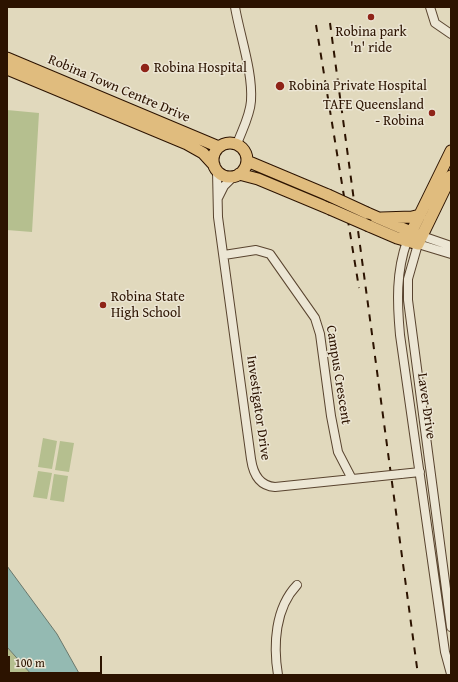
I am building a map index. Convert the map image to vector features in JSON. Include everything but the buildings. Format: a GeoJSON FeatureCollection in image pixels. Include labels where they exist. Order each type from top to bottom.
{"type":"FeatureCollection","features":[{"type":"Feature","properties":{"kind":"main road","name":"Robina Town Centre Drive"},"geometry":{"type":"LineString","coordinates":[[7,58],[219,147]]}},
{"type":"Feature","properties":{"kind":"main road","name":"Robina Town Centre Drive"},"geometry":{"type":"LineString","coordinates":[[7,69],[187,144],[203,153],[215,168]]}},
{"type":"Feature","properties":{"kind":"main road"},"geometry":{"type":"LineString","coordinates":[[236,175],[243,171],[247,161],[245,151],[236,144],[227,143],[219,147],[214,155],[215,168],[226,176],[236,175],[258,179],[369,226],[415,238]]}},
{"type":"Feature","properties":{"kind":"main road","name":"Laver Drive"},"geometry":{"type":"LineString","coordinates":[[415,238],[420,215],[451,151]]}},
{"type":"Feature","properties":{"kind":"main road"},"geometry":{"type":"LineString","coordinates":[[247,161],[379,218],[415,238]]}},
{"type":"Feature","properties":{"kind":"main road","name":"Laver Drive"},"geometry":{"type":"LineString","coordinates":[[415,238],[451,176]]}},
{"type":"Feature","properties":{"kind":"main road"},"geometry":{"type":"LineString","coordinates":[[379,218],[412,217],[420,215]]}},
{"type":"Feature","properties":{"kind":"street"},"geometry":{"type":"LineString","coordinates":[[235,7],[247,68],[251,101],[247,121],[236,144]]}},
{"type":"Feature","properties":{"kind":"street"},"geometry":{"type":"LineString","coordinates":[[430,7],[435,23],[451,34]]}},
{"type":"Feature","properties":{"kind":"street","name":"Investigator Drive"},"geometry":{"type":"LineString","coordinates":[[215,168],[217,201],[224,255],[251,459],[255,474],[264,484],[271,487],[420,472]]}},
{"type":"Feature","properties":{"kind":"street"},"geometry":{"type":"LineString","coordinates":[[217,201],[224,186],[236,175]]}},
{"type":"Feature","properties":{"kind":"street"},"geometry":{"type":"LineString","coordinates":[[415,238],[451,246]]}},
{"type":"Feature","properties":{"kind":"street"},"geometry":{"type":"LineString","coordinates":[[415,238],[451,254]]}},
{"type":"Feature","properties":{"kind":"street","name":"Laver Drive"},"geometry":{"type":"LineString","coordinates":[[415,238],[400,269],[398,306],[445,652],[451,674]]}},
{"type":"Feature","properties":{"kind":"street","name":"Laver Drive"},"geometry":{"type":"LineString","coordinates":[[415,238],[408,279],[408,300],[451,627]]}},
{"type":"Feature","properties":{"kind":"street","name":"Campus Crescent"},"geometry":{"type":"LineString","coordinates":[[224,255],[256,250],[270,254],[315,318],[320,334],[338,452],[352,479]]}},
{"type":"Feature","properties":{"kind":"street"},"geometry":{"type":"LineString","coordinates":[[341,480],[344,465]]}},
{"type":"Feature","properties":{"kind":"street"},"geometry":{"type":"LineString","coordinates":[[278,675],[275,656],[278,625],[287,595],[297,585]]}},
{"type":"Feature","properties":{"kind":"green space"},"geometry":{"type":"Polygon","coordinates":[[[7,110],[39,113],[32,232],[7,230],[7,110]]]}},
{"type":"Feature","properties":{"kind":"green space"},"geometry":{"type":"Polygon","coordinates":[[[43,438],[57,441],[52,469],[38,467],[43,438]]]}},
{"type":"Feature","properties":{"kind":"green space"},"geometry":{"type":"Polygon","coordinates":[[[60,441],[74,443],[69,472],[55,470],[60,441]]]}},
{"type":"Feature","properties":{"kind":"green space"},"geometry":{"type":"Polygon","coordinates":[[[38,471],[52,473],[47,499],[33,497],[38,471]]]}},
{"type":"Feature","properties":{"kind":"green space"},"geometry":{"type":"Polygon","coordinates":[[[54,474],[68,476],[64,502],[50,500],[54,474]]]}},
{"type":"Feature","properties":{"kind":"green space"},"geometry":{"type":"Polygon","coordinates":[[[7,647],[32,675],[7,675],[7,647]]]}},
{"type":"Feature","properties":{"kind":"water"},"geometry":{"type":"Polygon","coordinates":[[[7,566],[57,634],[80,675],[32,675],[7,647],[7,566]]]}},
{"type":"Feature","properties":{"kind":"railway"},"geometry":{"type":"LineString","coordinates":[[330,23],[418,675]]}},
{"type":"Feature","properties":{"kind":"railway"},"geometry":{"type":"LineString","coordinates":[[316,25],[359,288]]}},
{"type":"Feature","properties":{"kind":"place","name":"Robina park 'n' ride"},"geometry":{"type":"Point","coordinates":[371,17]}},
{"type":"Feature","properties":{"kind":"place","name":"Robina Hospital"},"geometry":{"type":"Point","coordinates":[145,68]}},
{"type":"Feature","properties":{"kind":"place","name":"Robina Private Hospital"},"geometry":{"type":"Point","coordinates":[280,86]}},
{"type":"Feature","properties":{"kind":"place","name":"TAFE Queensland - Robina"},"geometry":{"type":"Point","coordinates":[432,113]}},
{"type":"Feature","properties":{"kind":"place","name":"Robina State High School"},"geometry":{"type":"Point","coordinates":[103,305]}}]}
